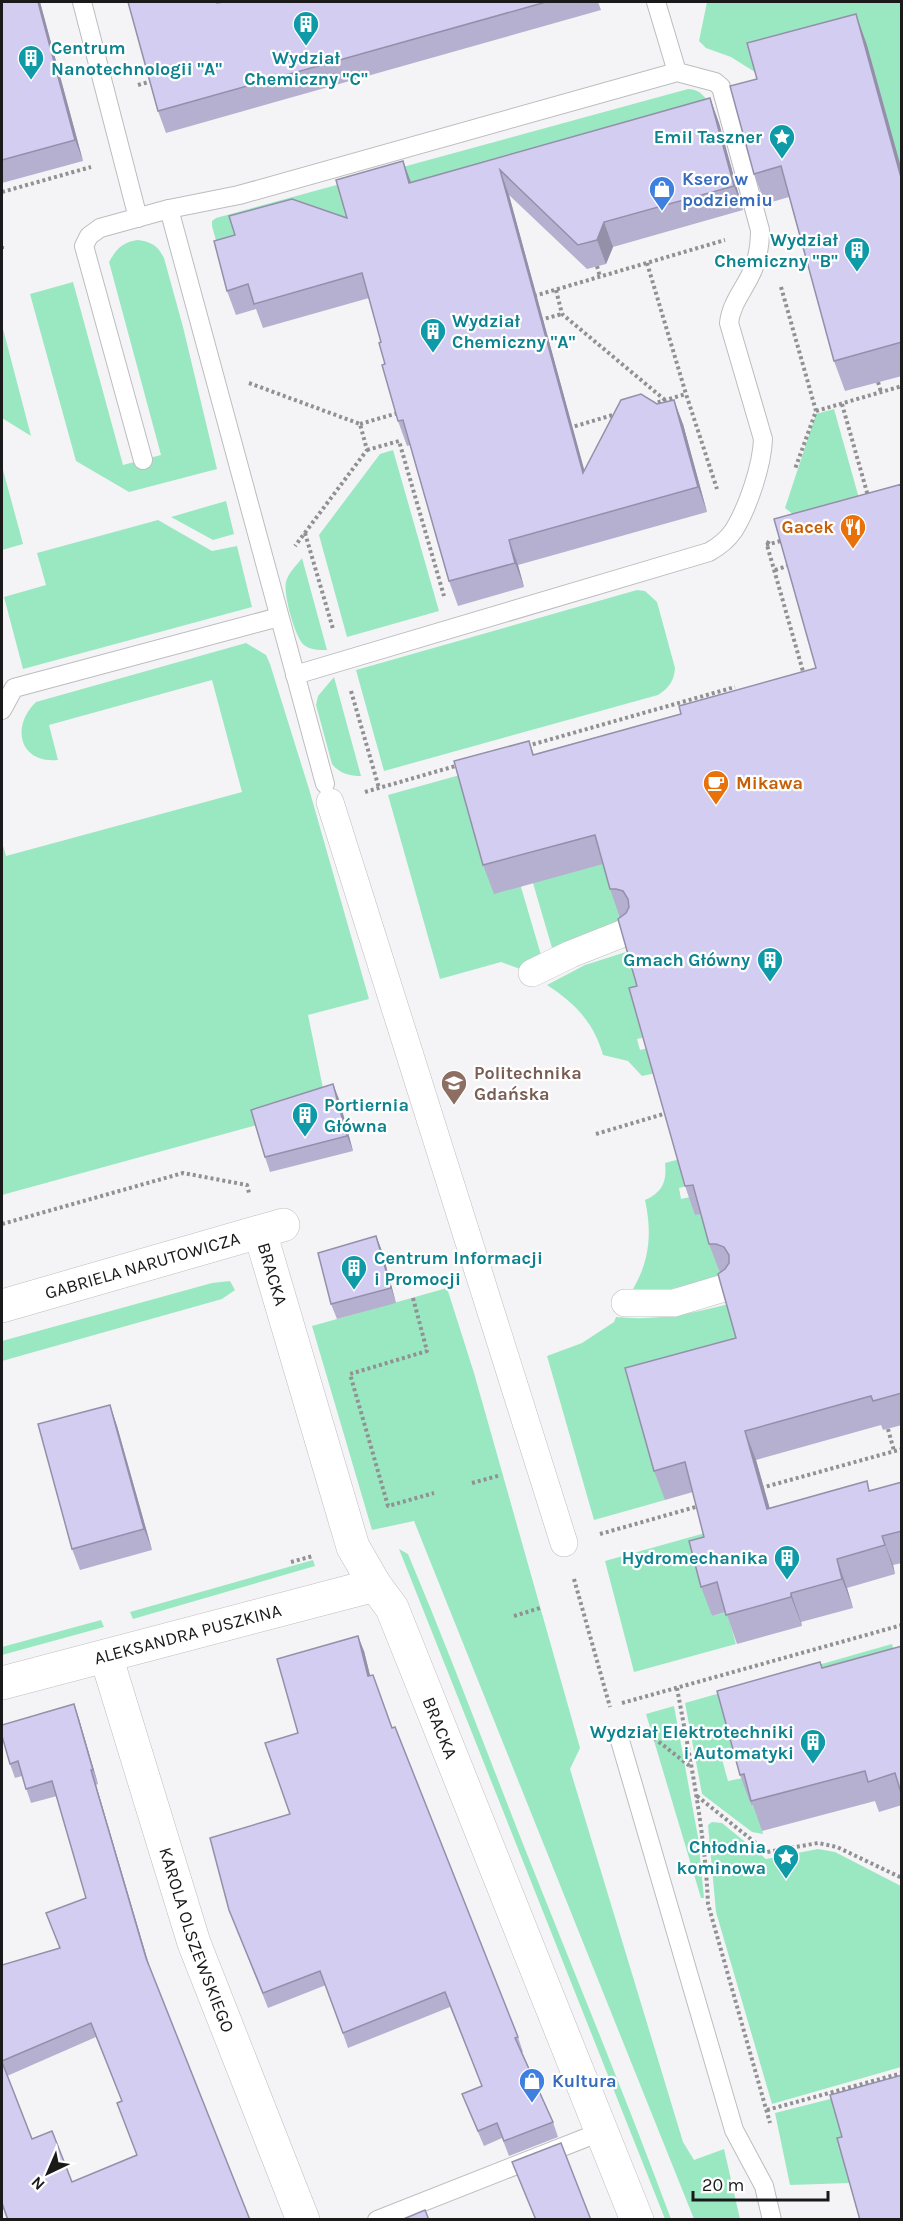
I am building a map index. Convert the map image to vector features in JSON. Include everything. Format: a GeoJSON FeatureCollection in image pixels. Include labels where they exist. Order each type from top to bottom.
{"type":"FeatureCollection","features":[{"type":"Feature","properties":{"kind":"street"},"geometry":{"type":"LineString","coordinates":[[327,793],[564,1543]]}},
{"type":"Feature","properties":{"kind":"street"},"geometry":{"type":"LineString","coordinates":[[532,974],[571,954],[624,933]]}},
{"type":"Feature","properties":{"kind":"street","name":"GABRIELA NARUTOWICZA"},"geometry":{"type":"LineString","coordinates":[[2,1306],[271,1228]]}},
{"type":"Feature","properties":{"kind":"street","name":"BRACKA"},"geometry":{"type":"LineString","coordinates":[[271,1228],[353,1547],[375,1585],[392,1608],[637,2220]]}},
{"type":"Feature","properties":{"kind":"street"},"geometry":{"type":"LineString","coordinates":[[625,1303],[674,1303],[724,1288]]}},
{"type":"Feature","properties":{"kind":"street","name":"ALEKSANDRA PUSZKINA"},"geometry":{"type":"LineString","coordinates":[[2,1683],[375,1585]]}},
{"type":"Feature","properties":{"kind":"street","name":"KAROLA OLSZEWSKIEGO"},"geometry":{"type":"LineString","coordinates":[[106,1656],[194,1943],[303,2220]]}},
{"type":"Feature","properties":{"kind":"lane"},"geometry":{"type":"LineString","coordinates":[[82,2],[138,218]]}},
{"type":"Feature","properties":{"kind":"lane"},"geometry":{"type":"LineString","coordinates":[[656,2],[677,72]]}},
{"type":"Feature","properties":{"kind":"lane"},"geometry":{"type":"LineString","coordinates":[[143,460],[84,246],[89,236],[100,228],[170,209],[239,195],[677,72],[715,82],[721,87],[760,230],[760,243],[752,273],[737,298],[729,323],[763,439],[762,454],[745,507],[733,532],[718,547],[709,552],[295,675]]}},
{"type":"Feature","properties":{"kind":"lane"},"geometry":{"type":"LineString","coordinates":[[170,209],[327,793]]}},
{"type":"Feature","properties":{"kind":"lane"},"geometry":{"type":"LineString","coordinates":[[2,710],[14,688],[279,617]]}},
{"type":"Feature","properties":{"kind":"lane"},"geometry":{"type":"LineString","coordinates":[[619,1737],[734,2130],[764,2186],[772,2220]]}},
{"type":"Feature","properties":{"kind":"lane"},"geometry":{"type":"LineString","coordinates":[[377,2220],[603,2131]]}},
{"type":"Feature","properties":{"kind":"path"},"geometry":{"type":"LineString","coordinates":[[131,88],[152,81]]}},
{"type":"Feature","properties":{"kind":"path"},"geometry":{"type":"LineString","coordinates":[[2,192],[91,167]]}},
{"type":"Feature","properties":{"kind":"path"},"geometry":{"type":"LineString","coordinates":[[523,299],[760,230]]}},
{"type":"Feature","properties":{"kind":"path"},"geometry":{"type":"LineString","coordinates":[[647,263],[720,499]]}},
{"type":"Feature","properties":{"kind":"path"},"geometry":{"type":"LineString","coordinates":[[597,266],[600,277]]}},
{"type":"Feature","properties":{"kind":"path"},"geometry":{"type":"LineString","coordinates":[[780,282],[816,411],[791,478]]}},
{"type":"Feature","properties":{"kind":"path"},"geometry":{"type":"LineString","coordinates":[[555,290],[562,314],[665,400]]}},
{"type":"Feature","properties":{"kind":"path"},"geometry":{"type":"LineString","coordinates":[[533,322],[562,314]]}},
{"type":"Feature","properties":{"kind":"path"},"geometry":{"type":"LineString","coordinates":[[243,381],[360,424],[398,413]]}},
{"type":"Feature","properties":{"kind":"path"},"geometry":{"type":"LineString","coordinates":[[878,382],[881,392]]}},
{"type":"Feature","properties":{"kind":"path"},"geometry":{"type":"LineString","coordinates":[[816,411],[902,386]]}},
{"type":"Feature","properties":{"kind":"path"},"geometry":{"type":"LineString","coordinates":[[646,406],[686,394]]}},
{"type":"Feature","properties":{"kind":"path"},"geometry":{"type":"LineString","coordinates":[[842,404],[871,503]]}},
{"type":"Feature","properties":{"kind":"path"},"geometry":{"type":"LineString","coordinates":[[558,431],[625,412]]}},
{"type":"Feature","properties":{"kind":"path"},"geometry":{"type":"LineString","coordinates":[[360,424],[367,450]]}},
{"type":"Feature","properties":{"kind":"path"},"geometry":{"type":"LineString","coordinates":[[270,580],[367,450],[399,441],[446,603]]}},
{"type":"Feature","properties":{"kind":"path"},"geometry":{"type":"LineString","coordinates":[[771,534],[767,545],[805,678]]}},
{"type":"Feature","properties":{"kind":"path"},"geometry":{"type":"LineString","coordinates":[[767,545],[788,539]]}},
{"type":"Feature","properties":{"kind":"path"},"geometry":{"type":"LineString","coordinates":[[774,570],[790,565]]}},
{"type":"Feature","properties":{"kind":"path"},"geometry":{"type":"LineString","coordinates":[[522,748],[735,687]]}},
{"type":"Feature","properties":{"kind":"path"},"geometry":{"type":"LineString","coordinates":[[703,696],[706,706]]}},
{"type":"Feature","properties":{"kind":"path"},"geometry":{"type":"LineString","coordinates":[[385,786],[465,764]]}},
{"type":"Feature","properties":{"kind":"path"},"geometry":{"type":"LineString","coordinates":[[596,1134],[667,1113]]}},
{"type":"Feature","properties":{"kind":"path"},"geometry":{"type":"LineString","coordinates":[[2,1224],[183,1173],[247,1185],[271,1228]]}},
{"type":"Feature","properties":{"kind":"path"},"geometry":{"type":"LineString","coordinates":[[413,1298],[427,1351],[350,1374],[388,1506],[434,1494]]}},
{"type":"Feature","properties":{"kind":"path"},"geometry":{"type":"LineString","coordinates":[[888,1429],[894,1451]]}},
{"type":"Feature","properties":{"kind":"path"},"geometry":{"type":"LineString","coordinates":[[757,1490],[902,1449]]}},
{"type":"Feature","properties":{"kind":"path"},"geometry":{"type":"LineString","coordinates":[[472,1483],[501,1474]]}},
{"type":"Feature","properties":{"kind":"path"},"geometry":{"type":"LineString","coordinates":[[619,1737],[564,1543],[700,1506]]}},
{"type":"Feature","properties":{"kind":"path"},"geometry":{"type":"LineString","coordinates":[[514,1616],[540,1608]]}},
{"type":"Feature","properties":{"kind":"path"},"geometry":{"type":"LineString","coordinates":[[610,1707],[902,1625]]}},
{"type":"Feature","properties":{"kind":"path"},"geometry":{"type":"LineString","coordinates":[[677,1688],[697,1796],[708,1904],[772,2132]]}},
{"type":"Feature","properties":{"kind":"path"},"geometry":{"type":"LineString","coordinates":[[652,1736],[692,1768]]}},
{"type":"Feature","properties":{"kind":"path"},"geometry":{"type":"LineString","coordinates":[[697,1796],[767,1852],[818,1843],[837,1847],[902,1878]]}},
{"type":"Feature","properties":{"kind":"path"},"geometry":{"type":"LineString","coordinates":[[767,2110],[902,2073]]}},
{"type":"Feature","properties":{"kind":"green space"},"geometry":{"type":"Polygon","coordinates":[[[707,2],[901,2],[901,171],[867,45],[758,74],[731,57],[706,48],[699,41],[707,2]]]}},
{"type":"Feature","properties":{"kind":"green space"},"geometry":{"type":"Polygon","coordinates":[[[688,89],[702,94],[713,114],[352,228],[223,266],[212,226],[212,221],[216,218],[688,89]]]}},
{"type":"Feature","properties":{"kind":"green space"},"geometry":{"type":"Polygon","coordinates":[[[138,240],[154,245],[164,258],[217,469],[129,492],[76,461],[30,294],[73,282],[123,465],[161,455],[109,262],[121,246],[138,240]]]}},
{"type":"Feature","properties":{"kind":"green space"},"geometry":{"type":"Polygon","coordinates":[[[2,325],[31,436],[2,418],[2,325]]]}},
{"type":"Feature","properties":{"kind":"green space"},"geometry":{"type":"Polygon","coordinates":[[[834,409],[862,509],[804,523],[785,508],[816,414],[834,409]]]}},
{"type":"Feature","properties":{"kind":"green space"},"geometry":{"type":"Polygon","coordinates":[[[393,450],[439,611],[347,637],[319,535],[380,454],[393,450]]]}},
{"type":"Feature","properties":{"kind":"green space"},"geometry":{"type":"Polygon","coordinates":[[[2,466],[23,544],[2,550],[2,466]]]}},
{"type":"Feature","properties":{"kind":"green space"},"geometry":{"type":"Polygon","coordinates":[[[226,501],[234,534],[213,540],[171,517],[226,501]]]}},
{"type":"Feature","properties":{"kind":"green space"},"geometry":{"type":"Polygon","coordinates":[[[158,520],[212,551],[237,546],[252,607],[23,669],[4,597],[46,585],[37,553],[158,520]]]}},
{"type":"Feature","properties":{"kind":"green space"},"geometry":{"type":"Polygon","coordinates":[[[302,558],[327,650],[312,649],[304,645],[290,615],[286,582],[302,558]]]}},
{"type":"Feature","properties":{"kind":"green space"},"geometry":{"type":"Polygon","coordinates":[[[637,590],[645,591],[657,602],[675,668],[668,687],[658,695],[384,771],[356,670],[637,590]]]}},
{"type":"Feature","properties":{"kind":"green space"},"geometry":{"type":"Polygon","coordinates":[[[246,643],[266,655],[270,664],[309,789],[369,999],[308,1015],[326,1103],[257,1125],[2,1195],[2,842],[6,856],[242,792],[212,680],[49,725],[58,760],[45,760],[27,750],[23,742],[23,722],[36,702],[246,643]]]}},
{"type":"Feature","properties":{"kind":"green space"},"geometry":{"type":"Polygon","coordinates":[[[334,677],[361,776],[345,774],[332,764],[316,705],[318,696],[334,677]]]}},
{"type":"Feature","properties":{"kind":"green space"},"geometry":{"type":"Polygon","coordinates":[[[697,709],[521,887],[541,955],[520,969],[501,962],[440,979],[388,795],[697,709]]]}},
{"type":"Feature","properties":{"kind":"green space"},"geometry":{"type":"Polygon","coordinates":[[[604,859],[622,923],[597,930],[552,948],[533,883],[604,859]]]}},
{"type":"Feature","properties":{"kind":"green space"},"geometry":{"type":"Polygon","coordinates":[[[629,951],[647,1015],[646,1037],[637,1039],[640,1050],[648,1048],[656,1073],[642,1076],[628,1061],[603,1055],[594,1033],[582,1015],[547,985],[585,965],[629,951]]]}},
{"type":"Feature","properties":{"kind":"green space"},"geometry":{"type":"Polygon","coordinates":[[[680,1159],[687,1186],[679,1188],[681,1199],[690,1197],[703,1214],[721,1277],[671,1289],[633,1289],[643,1267],[648,1246],[645,1200],[660,1190],[664,1181],[665,1163],[680,1159]]]}},
{"type":"Feature","properties":{"kind":"green space"},"geometry":{"type":"Polygon","coordinates":[[[230,1281],[235,1290],[222,1299],[2,1361],[2,1341],[212,1283],[230,1281]]]}},
{"type":"Feature","properties":{"kind":"green space"},"geometry":{"type":"Polygon","coordinates":[[[447,1288],[474,1373],[580,1748],[570,1769],[683,2142],[694,2160],[724,2149],[740,2219],[694,2219],[414,1521],[372,1530],[312,1326],[447,1288]]]}},
{"type":"Feature","properties":{"kind":"green space"},"geometry":{"type":"Polygon","coordinates":[[[728,1304],[745,1361],[665,1500],[594,1520],[547,1356],[582,1343],[614,1322],[616,1317],[673,1316],[728,1304]]]}},
{"type":"Feature","properties":{"kind":"green space"},"geometry":{"type":"Polygon","coordinates":[[[705,1533],[699,1570],[712,1616],[727,1612],[736,1644],[634,1672],[605,1561],[705,1533]]]}},
{"type":"Feature","properties":{"kind":"green space"},"geometry":{"type":"Polygon","coordinates":[[[399,1549],[408,1554],[438,1627],[671,2219],[665,2219],[399,1549]]]}},
{"type":"Feature","properties":{"kind":"green space"},"geometry":{"type":"Polygon","coordinates":[[[313,1560],[315,1566],[133,1619],[130,1612],[313,1560]]]}},
{"type":"Feature","properties":{"kind":"green space"},"geometry":{"type":"Polygon","coordinates":[[[101,1620],[104,1627],[2,1655],[2,1647],[101,1620]]]}},
{"type":"Feature","properties":{"kind":"green space"},"geometry":{"type":"Polygon","coordinates":[[[892,1644],[897,1660],[735,1748],[720,1752],[728,1781],[743,1778],[751,1805],[755,1804],[763,1834],[752,1832],[702,1794],[685,1703],[892,1644]]]}},
{"type":"Feature","properties":{"kind":"green space"},"geometry":{"type":"Polygon","coordinates":[[[674,1706],[698,1837],[704,1898],[701,1898],[646,1714],[674,1706]]]}},
{"type":"Feature","properties":{"kind":"green space"},"geometry":{"type":"Polygon","coordinates":[[[712,1822],[722,1823],[766,1859],[818,1849],[835,1852],[901,1886],[901,2067],[772,2104],[716,1912],[708,1825],[712,1822]]]}},
{"type":"Feature","properties":{"kind":"green space"},"geometry":{"type":"Polygon","coordinates":[[[842,2096],[851,2183],[790,2185],[775,2113],[842,2096]]]}},
{"type":"Feature","properties":{"kind":"building","name":"Centrum Nanotechnologii \"A\""},"geometry":{"type":"Polygon","coordinates":[[[2,2],[38,2],[75,140],[2,160],[2,2]]]}},
{"type":"Feature","properties":{"kind":"building","name":"Wydział Chemiczny \"C\""},"geometry":{"type":"Polygon","coordinates":[[[128,2],[217,3],[546,2],[158,111],[128,2]]]}},
{"type":"Feature","properties":{"kind":"building","name":"Wydział Chemiczny \"B\""},"geometry":{"type":"Polygon","coordinates":[[[856,14],[902,181],[902,342],[834,361],[781,166],[754,174],[730,86],[757,79],[747,43],[856,14]]]}},
{"type":"Feature","properties":{"kind":"building","name":"Wydział Chemiczny \"A\""},"geometry":{"type":"Polygon","coordinates":[[[710,98],[734,186],[604,222],[597,240],[578,245],[500,170],[583,473],[621,400],[641,394],[657,404],[674,400],[698,487],[509,540],[515,563],[449,581],[403,420],[398,421],[382,365],[385,364],[379,343],[381,342],[362,273],[254,304],[248,284],[227,291],[214,241],[235,235],[229,216],[292,199],[347,218],[336,180],[403,161],[409,183],[710,98]]]}},
{"type":"Feature","properties":{"kind":"building","name":"Gmach Główny"},"geometry":{"type":"Polygon","coordinates":[[[902,484],[902,1393],[873,1401],[871,1396],[745,1431],[767,1509],[867,1481],[869,1491],[902,1482],[902,1531],[882,1536],[885,1545],[837,1559],[842,1579],[791,1593],[791,1597],[726,1615],[717,1582],[701,1587],[689,1541],[704,1537],[685,1462],[654,1471],[625,1368],[736,1338],[718,1274],[729,1263],[729,1255],[724,1247],[709,1244],[693,1185],[685,1186],[629,988],[637,986],[618,919],[626,913],[629,907],[628,899],[623,891],[610,889],[595,835],[483,865],[454,761],[529,741],[533,755],[681,714],[679,706],[816,668],[774,519],[902,484]]]}},
{"type":"Feature","properties":{"kind":"building","name":"Portiernia Główna"},"geometry":{"type":"Polygon","coordinates":[[[333,1084],[347,1136],[265,1157],[251,1110],[333,1084]]]}},
{"type":"Feature","properties":{"kind":"building"},"geometry":{"type":"Polygon","coordinates":[[[376,1236],[391,1288],[331,1304],[318,1253],[376,1236]]]}},
{"type":"Feature","properties":{"kind":"building"},"geometry":{"type":"Polygon","coordinates":[[[110,1405],[144,1529],[72,1549],[38,1424],[110,1405]]]}},
{"type":"Feature","properties":{"kind":"building"},"geometry":{"type":"Polygon","coordinates":[[[358,1636],[368,1676],[373,1675],[392,1728],[395,1727],[518,2037],[515,2038],[553,2122],[504,2141],[497,2123],[478,2131],[462,2094],[482,2086],[445,1992],[343,2033],[320,1971],[263,1993],[229,1910],[210,1838],[290,1814],[265,1743],[298,1733],[277,1659],[358,1636]]]}},
{"type":"Feature","properties":{"kind":"building","name":"Wydział Elektrotechniki i Automatyki"},"geometry":{"type":"Polygon","coordinates":[[[902,1646],[902,1796],[895,1773],[868,1782],[865,1771],[751,1801],[744,1774],[740,1775],[717,1691],[820,1662],[822,1668],[902,1646]]]}},
{"type":"Feature","properties":{"kind":"building"},"geometry":{"type":"Polygon","coordinates":[[[74,1704],[146,1958],[250,2220],[8,2220],[2,2203],[2,2062],[32,2139],[52,2131],[72,2182],[137,2155],[117,2103],[122,2101],[91,2023],[2,2061],[2,1965],[60,1948],[46,1913],[86,1898],[52,1781],[26,1789],[18,1761],[10,1764],[2,1736],[2,1725],[74,1704]]]}},
{"type":"Feature","properties":{"kind":"building"},"geometry":{"type":"Polygon","coordinates":[[[902,2075],[902,2220],[860,2220],[837,2138],[842,2137],[830,2095],[902,2075]]]}},
{"type":"Feature","properties":{"kind":"building"},"geometry":{"type":"Polygon","coordinates":[[[561,2143],[591,2220],[536,2220],[512,2162],[561,2143]]]}},
{"type":"Feature","properties":{"kind":"building"},"geometry":{"type":"Polygon","coordinates":[[[425,2210],[429,2220],[401,2220],[425,2210]]]}},
{"type":"Feature","properties":{"kind":"place","name":"Wydział Chemiczny \"C\""},"geometry":{"type":"Point","coordinates":[306,47]}},
{"type":"Feature","properties":{"kind":"place","name":"Centrum Nanotechnologii \"A\""},"geometry":{"type":"Point","coordinates":[31,81]}},
{"type":"Feature","properties":{"kind":"place","name":"Emil Taszner"},"geometry":{"type":"Point","coordinates":[782,160]}},
{"type":"Feature","properties":{"kind":"place","name":"Ksero w podziemiu"},"geometry":{"type":"Point","coordinates":[662,212]}},
{"type":"Feature","properties":{"kind":"place","name":"Wydział Chemiczny \"B\""},"geometry":{"type":"Point","coordinates":[857,273]}},
{"type":"Feature","properties":{"kind":"place","name":"Wydział Chemiczny \"A\""},"geometry":{"type":"Point","coordinates":[433,354]}},
{"type":"Feature","properties":{"kind":"place","name":"Gacek"},"geometry":{"type":"Point","coordinates":[853,550]}},
{"type":"Feature","properties":{"kind":"place","name":"Mikawa"},"geometry":{"type":"Point","coordinates":[716,806]}},
{"type":"Feature","properties":{"kind":"place","name":"Gmach Główny"},"geometry":{"type":"Point","coordinates":[770,983]}},
{"type":"Feature","properties":{"kind":"place","name":"Politechnika Gdańska"},"geometry":{"type":"Point","coordinates":[454,1106]}},
{"type":"Feature","properties":{"kind":"place","name":"Portiernia Główna"},"geometry":{"type":"Point","coordinates":[305,1138]}},
{"type":"Feature","properties":{"kind":"place","name":"Centrum Informacji i Promocji"},"geometry":{"type":"Point","coordinates":[354,1291]}},
{"type":"Feature","properties":{"kind":"place","name":"Hydromechanika"},"geometry":{"type":"Point","coordinates":[787,1581]}},
{"type":"Feature","properties":{"kind":"place","name":"Wydział Elektrotechniki i Automatyki"},"geometry":{"type":"Point","coordinates":[813,1765]}},
{"type":"Feature","properties":{"kind":"place","name":"Chłodnia kominowa"},"geometry":{"type":"Point","coordinates":[786,1880]}},
{"type":"Feature","properties":{"kind":"place","name":"Kultura"},"geometry":{"type":"Point","coordinates":[532,2104]}}]}
